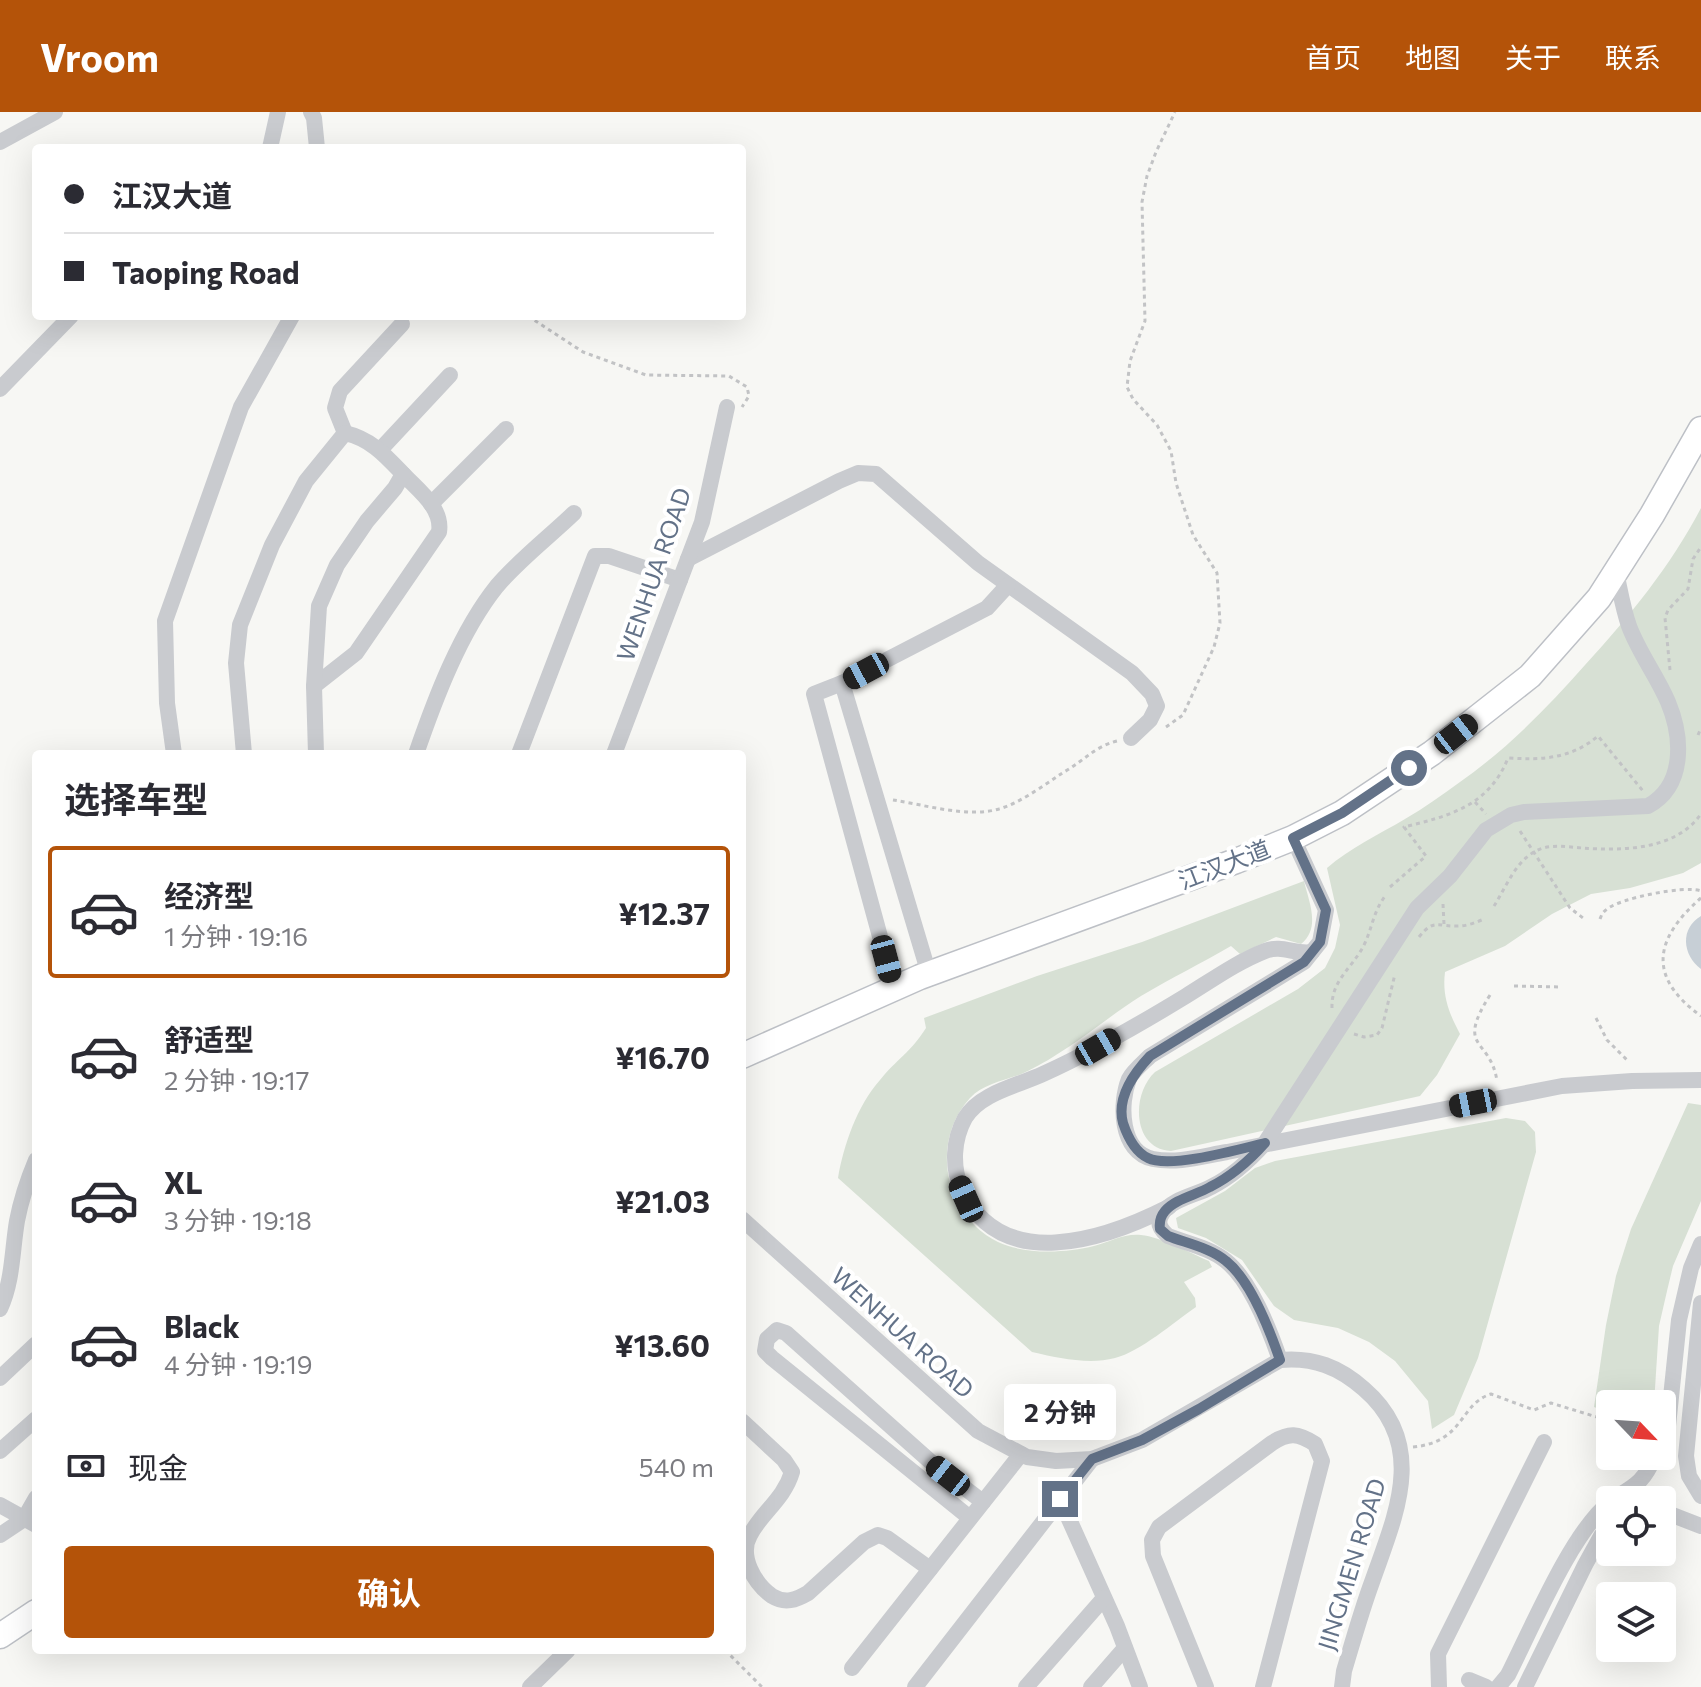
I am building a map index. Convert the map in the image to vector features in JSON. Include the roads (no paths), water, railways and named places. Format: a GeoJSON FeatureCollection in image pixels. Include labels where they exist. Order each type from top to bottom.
{"type":"FeatureCollection","features":[{"type":"Feature","properties":{"kind":"main road","name":"江汉大道"},"geometry":{"type":"LineString","coordinates":[[746,1054],[894,988],[1236,861],[1293,838],[1342,813],[1432,753],[1530,676],[1599,598],[1652,515],[1701,429]]}},
{"type":"Feature","properties":{"kind":"main road"},"geometry":{"type":"LineString","coordinates":[[0,1636],[32,1615]]}},
{"type":"Feature","properties":{"kind":"street"},"geometry":{"type":"LineString","coordinates":[[0,142],[55,112]]}},
{"type":"Feature","properties":{"kind":"street"},"geometry":{"type":"LineString","coordinates":[[271,144],[278,112]]}},
{"type":"Feature","properties":{"kind":"street"},"geometry":{"type":"LineString","coordinates":[[311,112],[317,144]]}},
{"type":"Feature","properties":{"kind":"street"},"geometry":{"type":"LineString","coordinates":[[0,389],[67,320]]}},
{"type":"Feature","properties":{"kind":"street"},"geometry":{"type":"LineString","coordinates":[[173,750],[167,703],[165,621],[241,407],[290,320]]}},
{"type":"Feature","properties":{"kind":"street"},"geometry":{"type":"LineString","coordinates":[[345,433],[335,408],[340,391],[402,324]]}},
{"type":"Feature","properties":{"kind":"street"},"geometry":{"type":"LineString","coordinates":[[380,450],[450,375]]}},
{"type":"Feature","properties":{"kind":"street","name":"WENHUA ROAD"},"geometry":{"type":"LineString","coordinates":[[616,750],[702,522],[727,407]]}},
{"type":"Feature","properties":{"kind":"street"},"geometry":{"type":"LineString","coordinates":[[431,504],[506,429]]}},
{"type":"Feature","properties":{"kind":"street"},"geometry":{"type":"LineString","coordinates":[[314,686],[356,653],[439,532],[441,521],[431,504],[380,450],[362,437],[345,433]]}},
{"type":"Feature","properties":{"kind":"street"},"geometry":{"type":"LineString","coordinates":[[244,750],[236,663],[240,625],[272,545],[306,481],[345,433]]}},
{"type":"Feature","properties":{"kind":"street"},"geometry":{"type":"LineString","coordinates":[[688,559],[839,481],[858,473],[876,474],[978,563],[1132,673],[1152,694],[1157,706],[1150,720],[1131,738]]}},
{"type":"Feature","properties":{"kind":"street"},"geometry":{"type":"LineString","coordinates":[[316,750],[314,686],[319,606],[337,565],[403,474]]}},
{"type":"Feature","properties":{"kind":"street"},"geometry":{"type":"LineString","coordinates":[[417,750],[438,689],[482,608],[498,585],[574,513]]}},
{"type":"Feature","properties":{"kind":"street"},"geometry":{"type":"LineString","coordinates":[[521,750],[595,556],[609,556],[680,580]]}},
{"type":"Feature","properties":{"kind":"street"},"geometry":{"type":"LineString","coordinates":[[1312,952],[1296,953],[1276,947],[1245,960],[1098,1047],[979,1101],[966,1117],[954,1152],[956,1176],[966,1199],[989,1226],[1011,1238],[1042,1242],[1083,1240],[1117,1230],[1212,1186],[1243,1167],[1265,1143],[1401,930],[1486,830],[1511,815],[1524,812],[1633,807],[1653,804],[1663,798],[1673,783],[1678,765],[1674,719],[1668,701],[1629,626],[1616,572]]}},
{"type":"Feature","properties":{"kind":"street"},"geometry":{"type":"LineString","coordinates":[[894,988],[814,694],[842,683],[987,608],[1008,585]]}},
{"type":"Feature","properties":{"kind":"street"},"geometry":{"type":"LineString","coordinates":[[842,683],[929,974]]}},
{"type":"Feature","properties":{"kind":"street"},"geometry":{"type":"LineString","coordinates":[[1293,838],[1326,910],[1320,942],[1304,962],[1150,1056],[1130,1078],[1122,1116],[1128,1136],[1148,1158],[1172,1162],[1562,1086],[1701,1080]]}},
{"type":"Feature","properties":{"kind":"street"},"geometry":{"type":"LineString","coordinates":[[0,1309],[8,1286],[21,1207],[32,1173]]}},
{"type":"Feature","properties":{"kind":"street"},"geometry":{"type":"LineString","coordinates":[[915,1687],[1092,1459],[1153,1434],[1280,1360],[1271,1333],[1232,1266],[1224,1258],[1168,1236],[1160,1229],[1162,1214],[1170,1206]]}},
{"type":"Feature","properties":{"kind":"street","name":"WENHUA ROAD"},"geometry":{"type":"LineString","coordinates":[[746,1223],[978,1431],[1021,1454],[1056,1461],[1092,1459]]}},
{"type":"Feature","properties":{"kind":"street"},"geometry":{"type":"LineString","coordinates":[[1673,1390],[1685,1291],[1701,1244]]}},
{"type":"Feature","properties":{"kind":"street"},"geometry":{"type":"LineString","coordinates":[[1701,1303],[1686,1456],[1689,1476],[1701,1496]]}},
{"type":"Feature","properties":{"kind":"street"},"geometry":{"type":"LineString","coordinates":[[970,1518],[772,1358],[764,1347],[767,1339],[777,1330],[786,1333],[920,1453],[983,1502]]}},
{"type":"Feature","properties":{"kind":"street"},"geometry":{"type":"LineString","coordinates":[[0,1378],[32,1348]]}},
{"type":"Feature","properties":{"kind":"street","name":"JINGMEN ROAD"},"geometry":{"type":"LineString","coordinates":[[1280,1360],[1301,1359],[1342,1371],[1383,1408],[1400,1448],[1404,1481],[1394,1521],[1362,1609],[1342,1687]]}},
{"type":"Feature","properties":{"kind":"street"},"geometry":{"type":"LineString","coordinates":[[0,1451],[32,1423]]}},
{"type":"Feature","properties":{"kind":"street"},"geometry":{"type":"LineString","coordinates":[[746,1425],[784,1460],[792,1472],[786,1490],[748,1537],[747,1561],[752,1573],[769,1594],[779,1600],[798,1599],[864,1542],[878,1535],[887,1538],[930,1569]]}},
{"type":"Feature","properties":{"kind":"street"},"geometry":{"type":"LineString","coordinates":[[1206,1687],[1153,1556],[1152,1540],[1159,1527],[1172,1517],[1272,1443],[1285,1434],[1293,1433],[1315,1444],[1322,1461],[1263,1687]]}},
{"type":"Feature","properties":{"kind":"street"},"geometry":{"type":"LineString","coordinates":[[1439,1687],[1438,1654],[1544,1442]]}},
{"type":"Feature","properties":{"kind":"street"},"geometry":{"type":"LineString","coordinates":[[852,1668],[1021,1454]]}},
{"type":"Feature","properties":{"kind":"street"},"geometry":{"type":"LineString","coordinates":[[1060,1499],[1125,1648],[1135,1684]]}},
{"type":"Feature","properties":{"kind":"street"},"geometry":{"type":"LineString","coordinates":[[0,1505],[30,1522]]}},
{"type":"Feature","properties":{"kind":"street"},"geometry":{"type":"LineString","coordinates":[[1498,1687],[1508,1675],[1585,1529],[1596,1514]]}},
{"type":"Feature","properties":{"kind":"street"},"geometry":{"type":"LineString","coordinates":[[1676,1516],[1701,1526]]}},
{"type":"Feature","properties":{"kind":"street"},"geometry":{"type":"LineString","coordinates":[[0,1535],[30,1522]]}},
{"type":"Feature","properties":{"kind":"street"},"geometry":{"type":"LineString","coordinates":[[1525,1687],[1596,1546]]}},
{"type":"Feature","properties":{"kind":"street"},"geometry":{"type":"LineString","coordinates":[[1549,1595],[1567,1603]]}},
{"type":"Feature","properties":{"kind":"street"},"geometry":{"type":"LineString","coordinates":[[1026,1687],[1104,1598]]}},
{"type":"Feature","properties":{"kind":"street"},"geometry":{"type":"LineString","coordinates":[[1091,1687],[1125,1648]]}},
{"type":"Feature","properties":{"kind":"street"},"geometry":{"type":"LineString","coordinates":[[530,1687],[564,1654]]}},
{"type":"Feature","properties":{"kind":"street"},"geometry":{"type":"LineString","coordinates":[[1469,1680],[1486,1687]]}}]}
